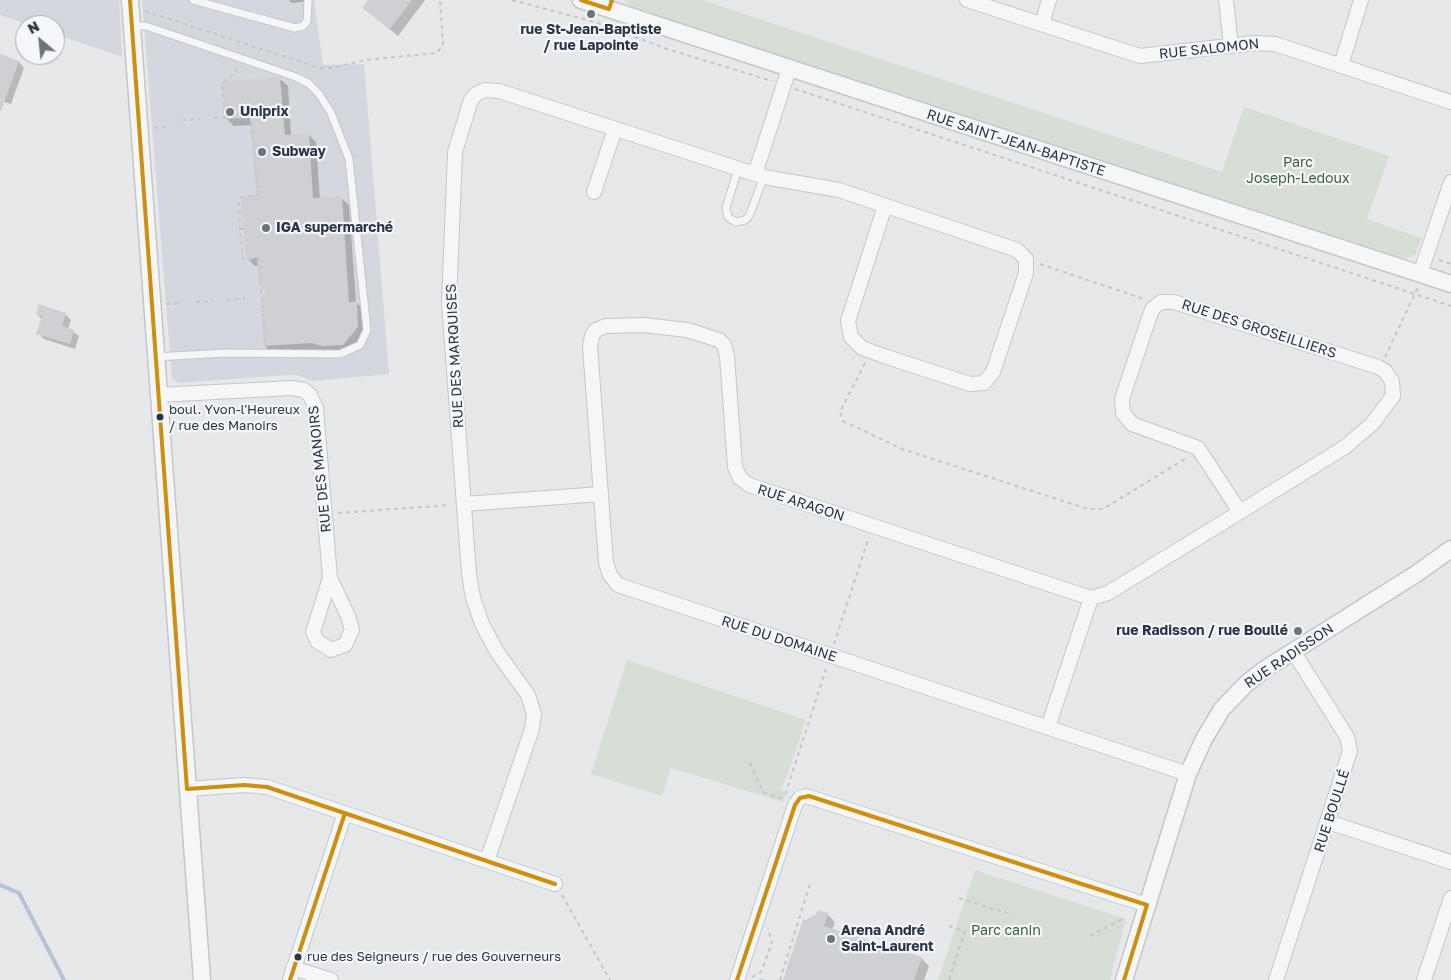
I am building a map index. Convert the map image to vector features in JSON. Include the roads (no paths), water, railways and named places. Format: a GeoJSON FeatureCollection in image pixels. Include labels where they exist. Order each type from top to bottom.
{"type":"FeatureCollection","features":[{"type":"Feature","properties":{"kind":"street","name":"RUE SAINT-JEAN-BAPTISTE"},"geometry":{"type":"LineString","coordinates":[[581,0],[611,5],[789,68],[1451,284]]}},
{"type":"Feature","properties":{"kind":"street","name":"RUE SALOMON"},"geometry":{"type":"LineString","coordinates":[[967,0],[1140,56],[1263,42],[1275,44],[1451,102]]}},
{"type":"Feature","properties":{"kind":"street"},"geometry":{"type":"LineString","coordinates":[[1042,24],[1049,0]]}},
{"type":"Feature","properties":{"kind":"street"},"geometry":{"type":"LineString","coordinates":[[1226,0],[1231,46]]}},
{"type":"Feature","properties":{"kind":"street"},"geometry":{"type":"LineString","coordinates":[[1341,65],[1361,0]]}},
{"type":"Feature","properties":{"kind":"street"},"geometry":{"type":"LineString","coordinates":[[130,12],[202,980]]}},
{"type":"Feature","properties":{"kind":"street"},"geometry":{"type":"LineString","coordinates":[[759,175],[789,68]]}},
{"type":"Feature","properties":{"kind":"street","name":"RUE DES MARQUISES"},"geometry":{"type":"LineString","coordinates":[[487,861],[532,728],[534,714],[528,695],[497,652],[477,612],[468,574],[459,504],[449,304],[455,152],[470,103],[479,92],[492,89],[738,169],[759,175],[836,189],[1020,251],[1026,260],[1026,273],[993,372],[984,383],[970,384],[871,352],[862,348],[853,340],[849,333],[848,321],[885,206]]}},
{"type":"Feature","properties":{"kind":"street"},"geometry":{"type":"LineString","coordinates":[[594,192],[614,128]]}},
{"type":"Feature","properties":{"kind":"street"},"geometry":{"type":"LineString","coordinates":[[1420,274],[1451,182]]}},
{"type":"Feature","properties":{"kind":"street","name":"RUE DES GROSEILLIERS"},"geometry":{"type":"LineString","coordinates":[[1174,302],[1380,368],[1390,377],[1394,392],[1392,400],[1372,424],[1345,446],[1240,512],[1200,450],[1192,444],[1132,424],[1123,413],[1122,400],[1150,315],[1158,304],[1174,302]]}},
{"type":"Feature","properties":{"kind":"street","name":"RUE ARAGON"},"geometry":{"type":"LineString","coordinates":[[596,330],[609,326],[657,325],[687,330],[719,340],[724,345],[728,356],[735,463],[740,478],[753,487],[1091,598]]}},
{"type":"Feature","properties":{"kind":"street","name":"RUE DU DOMAINE"},"geometry":{"type":"LineString","coordinates":[[596,330],[592,336],[590,346],[606,567],[612,579],[622,587],[1188,774]]}},
{"type":"Feature","properties":{"kind":"street","name":"RUE DES MANOIRS"},"geometry":{"type":"LineString","coordinates":[[158,395],[292,388],[300,389],[310,395],[316,408],[330,578]]}},
{"type":"Feature","properties":{"kind":"street"},"geometry":{"type":"LineString","coordinates":[[459,504],[601,494]]}},
{"type":"Feature","properties":{"kind":"street"},"geometry":{"type":"LineString","coordinates":[[1048,727],[1091,598],[1108,593],[1240,512]]}},
{"type":"Feature","properties":{"kind":"street","name":"RUE RADISSON"},"geometry":{"type":"LineString","coordinates":[[1124,980],[1188,774],[1209,729],[1230,700],[1255,676],[1416,574],[1451,549]]}},
{"type":"Feature","properties":{"kind":"street","name":"RUE BOULLÉ"},"geometry":{"type":"LineString","coordinates":[[1276,980],[1348,761],[1350,746],[1342,728],[1294,651]]}},
{"type":"Feature","properties":{"kind":"street"},"geometry":{"type":"LineString","coordinates":[[187,789],[260,786],[555,884]]}},
{"type":"Feature","properties":{"kind":"street"},"geometry":{"type":"LineString","coordinates":[[737,980],[794,805],[803,797],[812,796],[1147,905]]}},
{"type":"Feature","properties":{"kind":"street"},"geometry":{"type":"LineString","coordinates":[[331,980],[292,974],[345,813]]}},
{"type":"Feature","properties":{"kind":"street"},"geometry":{"type":"LineString","coordinates":[[1328,822],[1451,862]]}},
{"type":"Feature","properties":{"kind":"street"},"geometry":{"type":"LineString","coordinates":[[1424,980],[1451,898]]}},
{"type":"Feature","properties":{"kind":"lane"},"geometry":{"type":"LineString","coordinates":[[193,0],[295,28],[303,26],[307,21],[308,0]]}},
{"type":"Feature","properties":{"kind":"lane"},"geometry":{"type":"LineString","coordinates":[[130,12],[146,26],[296,77],[308,83],[319,94],[331,113],[349,159],[367,330],[360,345],[340,354],[225,353],[155,357]]}},
{"type":"Feature","properties":{"kind":"lane"},"geometry":{"type":"LineString","coordinates":[[738,169],[726,208],[728,217],[736,222],[745,220],[750,216],[759,175]]}},
{"type":"Feature","properties":{"kind":"waterway"},"geometry":{"type":"LineString","coordinates":[[0,885],[19,893],[64,980]]}},
{"type":"Feature","properties":{"kind":"place","name":"rue St-Jean-Baptiste / rue Lapointe"},"geometry":{"type":"Point","coordinates":[591,14]}},
{"type":"Feature","properties":{"kind":"place","name":"Uniprix"},"geometry":{"type":"Point","coordinates":[230,112]}},
{"type":"Feature","properties":{"kind":"place","name":"Subway"},"geometry":{"type":"Point","coordinates":[262,152]}},
{"type":"Feature","properties":{"kind":"place","name":"IGA supermarché"},"geometry":{"type":"Point","coordinates":[266,228]}},
{"type":"Feature","properties":{"kind":"place","name":"boul. Yvon-l'Heureux / rue des Manoirs"},"geometry":{"type":"Point","coordinates":[160,417]}},
{"type":"Feature","properties":{"kind":"place","name":"rue Radisson / rue Boullé"},"geometry":{"type":"Point","coordinates":[1298,631]}},
{"type":"Feature","properties":{"kind":"place","name":"Arena André Saint-Laurent"},"geometry":{"type":"Point","coordinates":[831,939]}},
{"type":"Feature","properties":{"kind":"place","name":"rue des Seigneurs / rue des Gouverneurs"},"geometry":{"type":"Point","coordinates":[298,957]}},
{"type":"Feature","properties":{"kind":"park label","name":"Parc Joseph-Ledoux"},"geometry":{"type":"Point","coordinates":[1298,172]}},
{"type":"Feature","properties":{"kind":"park label","name":"Parc canin"},"geometry":{"type":"Point","coordinates":[1006,931]}}]}
